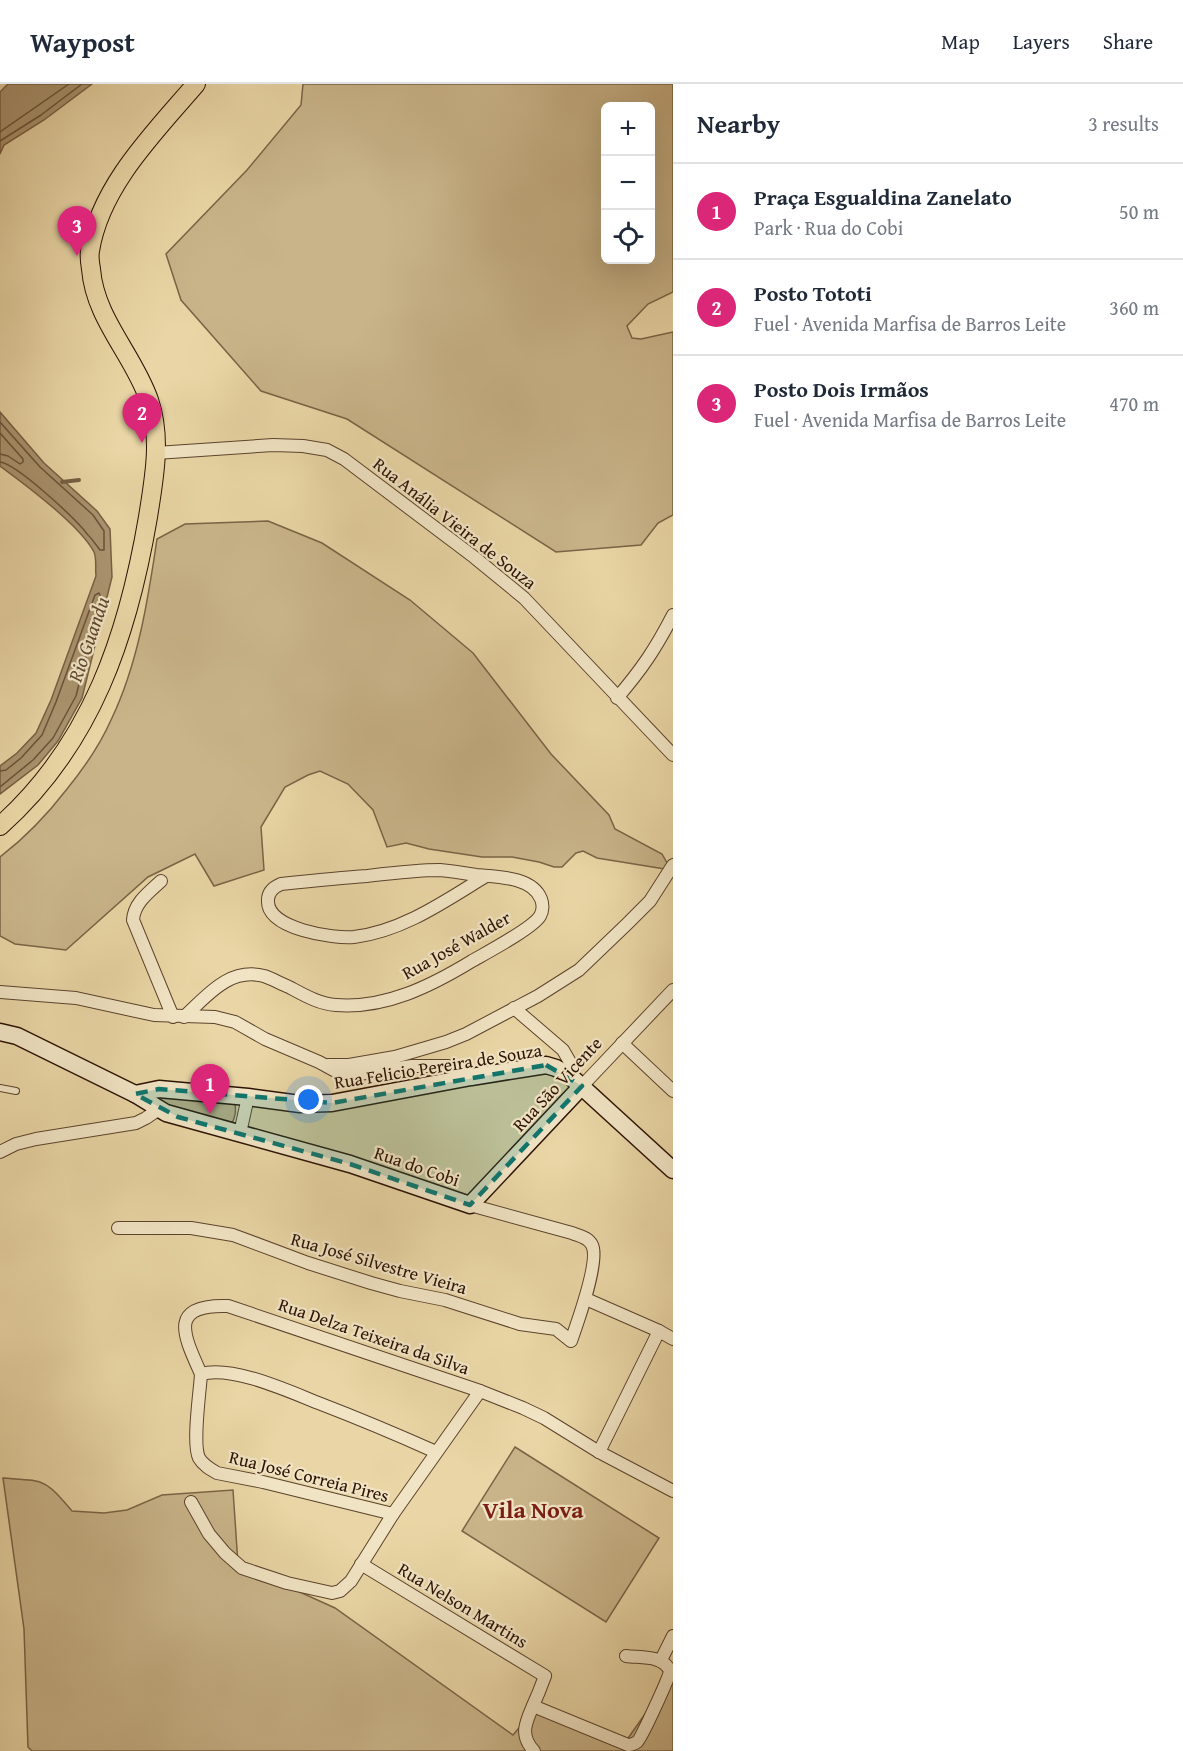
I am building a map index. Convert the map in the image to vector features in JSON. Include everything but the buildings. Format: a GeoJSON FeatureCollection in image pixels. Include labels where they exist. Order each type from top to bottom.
{"type":"FeatureCollection","features":[{"type":"Feature","properties":{"kind":"main road"},"geometry":{"type":"LineString","coordinates":[[0,826],[19,809],[46,777],[77,733],[105,679],[130,602],[144,540],[154,479],[156,453],[154,420],[149,399],[99,305],[92,281],[89,253],[96,224],[115,187],[149,140],[196,84]]}},
{"type":"Feature","properties":{"kind":"main road"},"geometry":{"type":"LineString","coordinates":[[0,1032],[17,1036],[135,1094]]}},
{"type":"Feature","properties":{"kind":"main road","name":"Rua Felicio Pereira de Souza"},"geometry":{"type":"LineString","coordinates":[[135,1094],[159,1089],[300,1104],[332,1103],[546,1065],[561,1070],[576,1081],[673,1170]]}},
{"type":"Feature","properties":{"kind":"main road","name":"Rua São Vicente"},"geometry":{"type":"LineString","coordinates":[[470,1205],[576,1081]]}},
{"type":"Feature","properties":{"kind":"main road","name":"Rua do Cobi"},"geometry":{"type":"LineString","coordinates":[[135,1094],[159,1109],[178,1117],[350,1164],[470,1205]]}},
{"type":"Feature","properties":{"kind":"street","name":"Rua Anália Vieira de Souza"},"geometry":{"type":"LineString","coordinates":[[156,453],[303,446],[327,450],[344,459],[474,557],[524,598],[673,755]]}},
{"type":"Feature","properties":{"kind":"street"},"geometry":{"type":"LineString","coordinates":[[617,698],[640,671],[673,615]]}},
{"type":"Feature","properties":{"kind":"street"},"geometry":{"type":"LineString","coordinates":[[324,1064],[349,1065],[372,1062],[427,1048],[466,1034],[558,984],[579,970],[627,924],[650,900],[673,865]]}},
{"type":"Feature","properties":{"kind":"street"},"geometry":{"type":"LineString","coordinates":[[441,870],[486,876],[403,924],[351,937],[306,932],[278,918],[269,909],[268,898],[271,891],[281,884],[407,871],[441,870]]}},
{"type":"Feature","properties":{"kind":"street","name":"Rua José Walder"},"geometry":{"type":"LineString","coordinates":[[178,1017],[222,982],[235,976],[265,976],[310,999],[334,1005],[378,1003],[422,989],[512,938],[541,915],[542,901],[534,889],[510,879],[486,876]]}},
{"type":"Feature","properties":{"kind":"street"},"geometry":{"type":"LineString","coordinates":[[161,881],[140,901],[133,920],[178,1017]]}},
{"type":"Feature","properties":{"kind":"street","name":"Rua São Vicente"},"geometry":{"type":"LineString","coordinates":[[576,1081],[622,1044],[673,990]]}},
{"type":"Feature","properties":{"kind":"street"},"geometry":{"type":"LineString","coordinates":[[0,992],[76,999],[154,1015],[215,1017],[236,1022],[280,1046],[348,1075],[412,1066],[448,1066],[459,1069],[471,1077]]}},
{"type":"Feature","properties":{"kind":"street","name":"Rua Felicio Pereira de Souza"},"geometry":{"type":"LineString","coordinates":[[514,1008],[563,1050],[571,1064],[576,1081]]}},
{"type":"Feature","properties":{"kind":"street"},"geometry":{"type":"LineString","coordinates":[[622,1044],[673,1091]]}},
{"type":"Feature","properties":{"kind":"street"},"geometry":{"type":"LineString","coordinates":[[240,1133],[248,1097]]}},
{"type":"Feature","properties":{"kind":"street"},"geometry":{"type":"LineString","coordinates":[[0,1152],[16,1144],[36,1139],[136,1122],[159,1109]]}},
{"type":"Feature","properties":{"kind":"street","name":"Rua do Cobi"},"geometry":{"type":"LineString","coordinates":[[470,1205],[572,1233],[591,1243],[593,1251],[585,1299],[571,1341]]}},
{"type":"Feature","properties":{"kind":"street","name":"Rua José Silvestre Vieira"},"geometry":{"type":"LineString","coordinates":[[118,1228],[191,1228],[233,1235],[370,1283],[445,1300],[520,1324],[556,1329],[571,1341]]}},
{"type":"Feature","properties":{"kind":"street"},"geometry":{"type":"LineString","coordinates":[[585,1299],[673,1339]]}},
{"type":"Feature","properties":{"kind":"street","name":"Rua Delza Teixeira da Silva"},"geometry":{"type":"LineString","coordinates":[[201,1374],[186,1335],[184,1322],[191,1312],[202,1307],[228,1306],[480,1391],[544,1418],[599,1452],[673,1491]]}},
{"type":"Feature","properties":{"kind":"street"},"geometry":{"type":"LineString","coordinates":[[599,1452],[659,1331]]}},
{"type":"Feature","properties":{"kind":"street"},"geometry":{"type":"LineString","coordinates":[[201,1374],[216,1371],[275,1386],[366,1421],[436,1452]]}},
{"type":"Feature","properties":{"kind":"street","name":"Rua José Correia Pires"},"geometry":{"type":"LineString","coordinates":[[191,1502],[209,1534],[242,1568],[287,1583],[332,1593],[345,1587],[393,1514],[274,1484],[217,1473],[202,1462],[198,1454],[197,1413],[201,1374]]}},
{"type":"Feature","properties":{"kind":"street"},"geometry":{"type":"LineString","coordinates":[[393,1514],[480,1391]]}},
{"type":"Feature","properties":{"kind":"street","name":"Rua Nelson Martins"},"geometry":{"type":"LineString","coordinates":[[362,1564],[545,1676],[533,1706]]}},
{"type":"Feature","properties":{"kind":"street"},"geometry":{"type":"LineString","coordinates":[[661,1660],[673,1636]]}},
{"type":"Feature","properties":{"kind":"street"},"geometry":{"type":"LineString","coordinates":[[534,1751],[525,1738],[524,1731],[525,1722],[533,1706],[627,1745],[637,1743],[650,1716],[669,1686],[670,1671],[661,1660],[626,1656]]}},
{"type":"Feature","properties":{"kind":"lane"},"geometry":{"type":"LineString","coordinates":[[0,1088],[16,1091]]}},
{"type":"Feature","properties":{"kind":"highlighted area"},"geometry":{"type":"Polygon","coordinates":[[[546,1065],[582,1086],[470,1205],[350,1164],[178,1117],[135,1094],[159,1089],[332,1103],[546,1065]]]}},
{"type":"Feature","properties":{"kind":"shaded area"},"geometry":{"type":"Polygon","coordinates":[[[303,84],[673,84],[673,292],[648,304],[627,326],[632,338],[641,339],[673,332],[673,515],[658,523],[641,545],[556,552],[347,419],[261,391],[181,300],[166,254],[247,170],[301,105],[303,84]]]}},
{"type":"Feature","properties":{"kind":"shaded area"},"geometry":{"type":"Polygon","coordinates":[[[268,521],[322,543],[410,600],[473,653],[551,754],[609,815],[615,829],[662,854],[671,870],[597,858],[583,851],[576,853],[562,867],[554,867],[512,857],[482,857],[406,843],[387,847],[373,810],[348,784],[320,771],[285,787],[261,827],[264,870],[214,886],[195,854],[148,877],[66,950],[15,944],[0,936],[0,857],[44,817],[85,765],[107,729],[135,654],[146,608],[157,539],[185,524],[268,521]]]}},
{"type":"Feature","properties":{"kind":"shaded area"},"geometry":{"type":"Polygon","coordinates":[[[159,1096],[234,1101],[234,1116],[231,1125],[169,1109],[155,1098],[159,1096]]]}},
{"type":"Feature","properties":{"kind":"shaded area"},"geometry":{"type":"Polygon","coordinates":[[[515,1447],[659,1538],[606,1622],[462,1531],[515,1447]]]}},
{"type":"Feature","properties":{"kind":"shaded area"},"geometry":{"type":"Polygon","coordinates":[[[3,1478],[43,1483],[55,1492],[72,1511],[104,1513],[127,1510],[162,1495],[233,1490],[238,1564],[335,1608],[513,1735],[534,1710],[624,1744],[673,1677],[673,1751],[32,1751],[28,1747],[24,1629],[3,1478]]]}},
{"type":"Feature","properties":{"kind":"water"},"geometry":{"type":"Polygon","coordinates":[[[8,84],[92,84],[44,120],[4,145],[0,154],[0,92],[8,84]]]}},
{"type":"Feature","properties":{"kind":"water","name":"Rio Guandu"},"geometry":{"type":"Polygon","coordinates":[[[0,412],[44,463],[97,511],[110,529],[112,577],[82,698],[58,741],[38,765],[0,794],[0,766],[17,753],[36,733],[51,700],[96,576],[94,552],[87,541],[65,518],[0,466],[0,412]]]}},
{"type":"Feature","properties":{"kind":"waterway"},"geometry":{"type":"LineString","coordinates":[[62,482],[79,480]]}},
{"type":"Feature","properties":{"kind":"place","name":"Posto Dois Irmãos"},"geometry":{"type":"Point","coordinates":[77,256]}},
{"type":"Feature","properties":{"kind":"place","name":"Posto Tototi"},"geometry":{"type":"Point","coordinates":[142,443]}},
{"type":"Feature","properties":{"kind":"place","name":"Praça Esgualdina Zanelato"},"geometry":{"type":"Point","coordinates":[210,1114]}},
{"type":"Feature","properties":{"kind":"district","name":"Vila Nova"},"geometry":{"type":"Point","coordinates":[533,1509]}}]}
